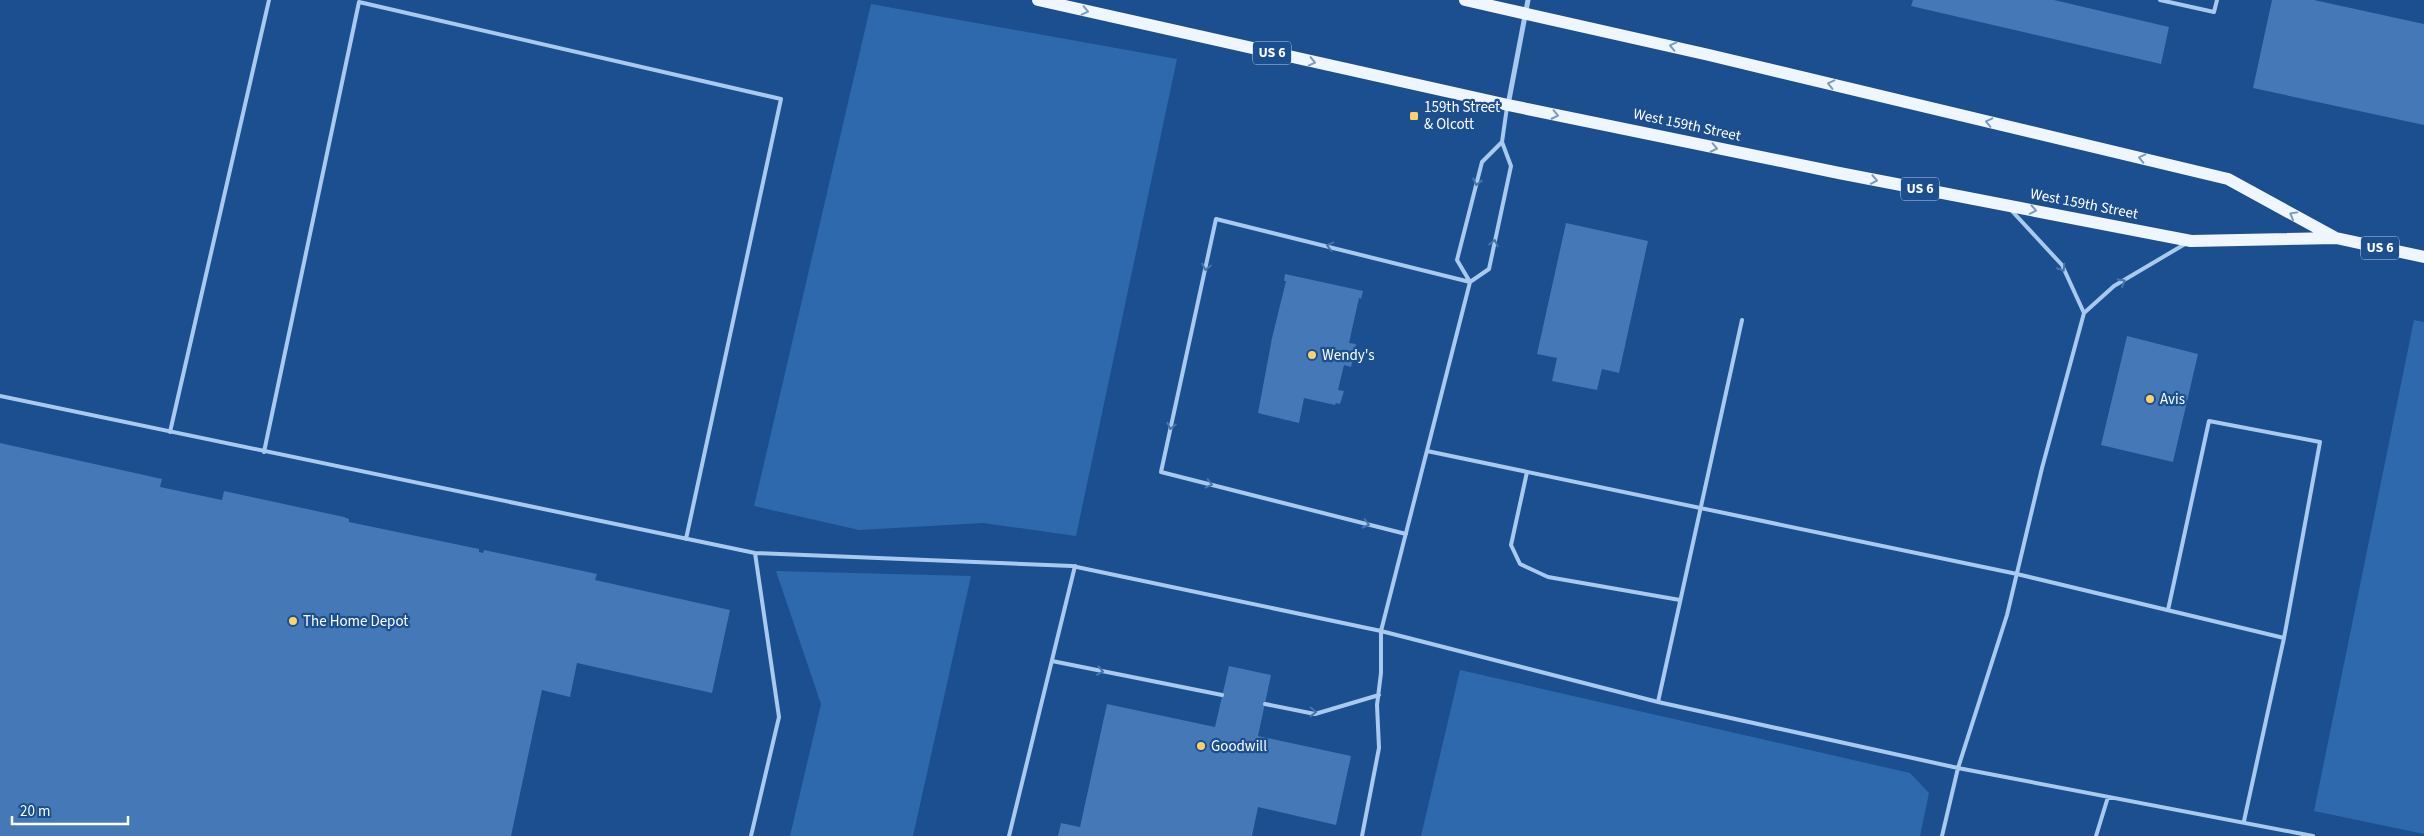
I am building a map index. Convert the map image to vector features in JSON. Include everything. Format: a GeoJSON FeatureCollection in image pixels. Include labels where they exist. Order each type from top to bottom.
{"type":"FeatureCollection","features":[{"type":"Feature","properties":{"kind":"main road","name":"West 159th Street"},"geometry":{"type":"LineString","coordinates":[[1038,0],[1508,105],[2191,241],[2336,238],[2424,258]]}},
{"type":"Feature","properties":{"kind":"main road","name":"West 159th Street"},"geometry":{"type":"LineString","coordinates":[[1465,0],[1709,55],[2228,179],[2336,238]]}},
{"type":"Feature","properties":{"kind":"street"},"geometry":{"type":"LineString","coordinates":[[1508,105],[1528,0]]}},
{"type":"Feature","properties":{"kind":"lane"},"geometry":{"type":"LineString","coordinates":[[170,432],[269,0]]}},
{"type":"Feature","properties":{"kind":"lane"},"geometry":{"type":"LineString","coordinates":[[2160,0],[2214,12],[2217,0]]}},
{"type":"Feature","properties":{"kind":"lane"},"geometry":{"type":"LineString","coordinates":[[264,452],[359,2],[780,99],[686,539]]}},
{"type":"Feature","properties":{"kind":"lane"},"geometry":{"type":"LineString","coordinates":[[1362,836],[1379,748],[1381,631],[1470,282],[1489,269],[1511,166],[1502,142],[1508,105]]}},
{"type":"Feature","properties":{"kind":"lane"},"geometry":{"type":"LineString","coordinates":[[1470,282],[1457,260],[1482,162],[1502,142]]}},
{"type":"Feature","properties":{"kind":"lane"},"geometry":{"type":"LineString","coordinates":[[2007,205],[2062,265],[2084,312]]}},
{"type":"Feature","properties":{"kind":"lane"},"geometry":{"type":"LineString","coordinates":[[1406,534],[1161,472],[1216,219],[1470,282]]}},
{"type":"Feature","properties":{"kind":"lane"},"geometry":{"type":"LineString","coordinates":[[1942,836],[1958,768],[2007,615],[2042,468],[2084,312],[2114,286],[2191,241]]}},
{"type":"Feature","properties":{"kind":"lane"},"geometry":{"type":"LineString","coordinates":[[1658,702],[1742,320]]}},
{"type":"Feature","properties":{"kind":"lane"},"geometry":{"type":"LineString","coordinates":[[0,396],[755,553],[1075,566],[1381,631],[1658,702],[1958,768],[2244,821],[2313,836]]}},
{"type":"Feature","properties":{"kind":"lane"},"geometry":{"type":"LineString","coordinates":[[2168,610],[2209,420],[2320,442],[2284,638],[2244,821]]}},
{"type":"Feature","properties":{"kind":"lane"},"geometry":{"type":"LineString","coordinates":[[1427,451],[2017,574],[2284,638]]}},
{"type":"Feature","properties":{"kind":"lane"},"geometry":{"type":"LineString","coordinates":[[1528,472],[1511,545],[1520,564],[1548,577],[1680,600]]}},
{"type":"Feature","properties":{"kind":"lane"},"geometry":{"type":"LineString","coordinates":[[751,836],[779,717],[755,553]]}},
{"type":"Feature","properties":{"kind":"lane"},"geometry":{"type":"LineString","coordinates":[[1009,836],[1075,566]]}},
{"type":"Feature","properties":{"kind":"lane"},"geometry":{"type":"LineString","coordinates":[[1052,661],[1222,695]]}},
{"type":"Feature","properties":{"kind":"lane"},"geometry":{"type":"LineString","coordinates":[[1265,704],[1315,714],[1379,694]]}},
{"type":"Feature","properties":{"kind":"lane"},"geometry":{"type":"LineString","coordinates":[[2096,836],[2108,797]]}},
{"type":"Feature","properties":{"kind":"shaded area"},"geometry":{"type":"Polygon","coordinates":[[[871,4],[1177,59],[1076,536],[983,523],[859,530],[754,506],[871,4]]]}},
{"type":"Feature","properties":{"kind":"shaded area"},"geometry":{"type":"Polygon","coordinates":[[[2414,320],[2424,322],[2424,834],[2314,811],[2414,320]]]}},
{"type":"Feature","properties":{"kind":"shaded area"},"geometry":{"type":"Polygon","coordinates":[[[776,571],[971,576],[913,836],[790,836],[821,704],[776,571]]]}},
{"type":"Feature","properties":{"kind":"shaded area"},"geometry":{"type":"Polygon","coordinates":[[[1460,670],[1910,773],[1929,793],[1920,836],[1421,836],[1460,670]]]}},
{"type":"Feature","properties":{"kind":"building"},"geometry":{"type":"Polygon","coordinates":[[[1913,0],[2054,0],[2169,27],[2161,64],[1911,6],[1913,0]]]}},
{"type":"Feature","properties":{"kind":"building"},"geometry":{"type":"Polygon","coordinates":[[[2272,0],[2314,0],[2424,24],[2424,125],[2253,88],[2272,0]]]}},
{"type":"Feature","properties":{"kind":"building"},"geometry":{"type":"Polygon","coordinates":[[[1566,223],[1648,241],[1619,373],[1602,369],[1597,390],[1552,381],[1557,358],[1537,354],[1566,223]]]}},
{"type":"Feature","properties":{"kind":"building","name":"Wendy's"},"geometry":{"type":"Polygon","coordinates":[[[1285,274],[1363,291],[1361,299],[1359,298],[1349,343],[1356,344],[1351,367],[1344,365],[1338,390],[1344,391],[1340,404],[1336,403],[1335,405],[1304,398],[1299,423],[1258,413],[1272,338],[1286,281],[1284,281],[1285,274]]]}},
{"type":"Feature","properties":{"kind":"building","name":"Avis"},"geometry":{"type":"Polygon","coordinates":[[[2127,336],[2198,354],[2173,462],[2101,445],[2127,336]]]}},
{"type":"Feature","properties":{"kind":"building","name":"The Home Depot"},"geometry":{"type":"Polygon","coordinates":[[[0,443],[162,479],[160,487],[222,500],[224,491],[344,517],[349,519],[349,522],[479,549],[479,552],[483,553],[484,550],[597,574],[595,580],[730,610],[712,693],[577,663],[570,697],[542,690],[511,836],[0,836],[0,443]]]}},
{"type":"Feature","properties":{"kind":"building","name":"Goodwill"},"geometry":{"type":"Polygon","coordinates":[[[1229,666],[1271,675],[1258,736],[1351,756],[1336,825],[1258,807],[1252,836],[1058,836],[1061,823],[1080,827],[1107,704],[1215,727],[1229,666]]]}},
{"type":"Feature","properties":{"kind":"place","name":"159th Street & Olcott"},"geometry":{"type":"Point","coordinates":[1414,116]}},
{"type":"Feature","properties":{"kind":"place","name":"Wendy's"},"geometry":{"type":"Point","coordinates":[1312,355]}},
{"type":"Feature","properties":{"kind":"place","name":"Avis"},"geometry":{"type":"Point","coordinates":[2150,399]}},
{"type":"Feature","properties":{"kind":"place","name":"The Home Depot"},"geometry":{"type":"Point","coordinates":[293,621]}},
{"type":"Feature","properties":{"kind":"place","name":"Goodwill"},"geometry":{"type":"Point","coordinates":[1201,746]}}]}
